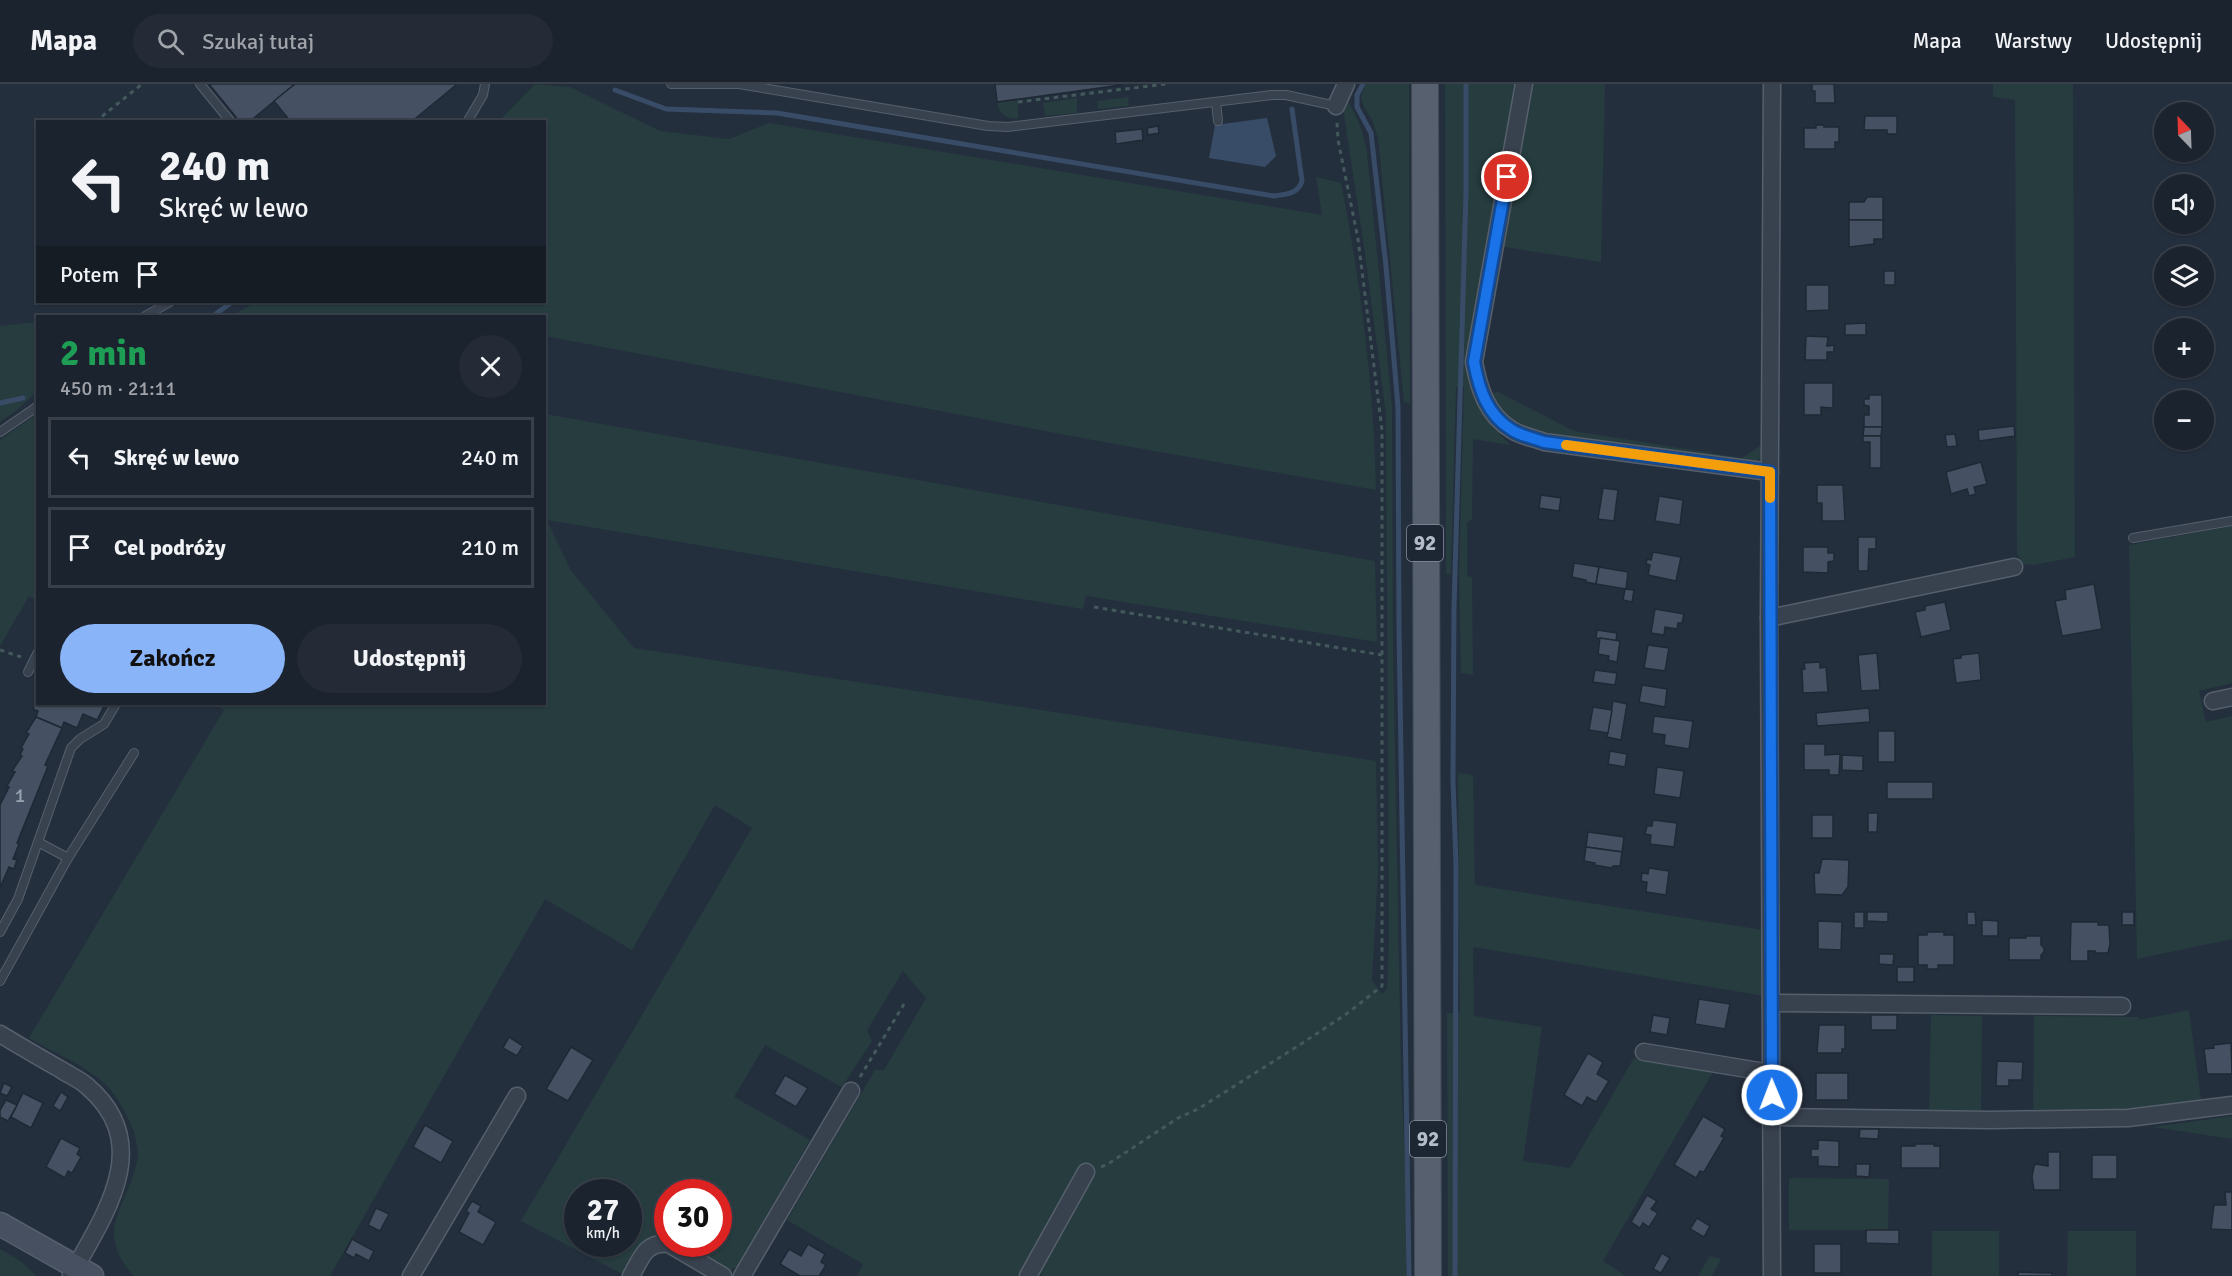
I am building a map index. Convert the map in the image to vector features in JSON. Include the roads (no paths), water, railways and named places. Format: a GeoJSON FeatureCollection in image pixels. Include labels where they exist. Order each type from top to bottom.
{"type":"FeatureCollection","features":[{"type":"Feature","properties":{"kind":"main road","name":"92"},"geometry":{"type":"LineString","coordinates":[[1425,84],[1428,1276]]}},
{"type":"Feature","properties":{"kind":"main road"},"geometry":{"type":"LineString","coordinates":[[0,1224],[79,1273]]}},
{"type":"Feature","properties":{"kind":"street"},"geometry":{"type":"LineString","coordinates":[[1336,106],[1346,84]]}},
{"type":"Feature","properties":{"kind":"street"},"geometry":{"type":"LineString","coordinates":[[1524,84],[1474,362],[1478,388],[1492,413],[1513,431],[1544,442],[1770,472]]}},
{"type":"Feature","properties":{"kind":"street"},"geometry":{"type":"LineString","coordinates":[[1772,84],[1769,618],[1772,1276]]}},
{"type":"Feature","properties":{"kind":"street"},"geometry":{"type":"LineString","coordinates":[[1769,618],[2014,567]]}},
{"type":"Feature","properties":{"kind":"street"},"geometry":{"type":"LineString","coordinates":[[2213,701],[2232,697]]}},
{"type":"Feature","properties":{"kind":"street"},"geometry":{"type":"LineString","coordinates":[[1771,1003],[2122,1006]]}},
{"type":"Feature","properties":{"kind":"street"},"geometry":{"type":"LineString","coordinates":[[0,1034],[86,1085],[110,1109],[121,1136],[122,1169],[79,1273]]}},
{"type":"Feature","properties":{"kind":"street"},"geometry":{"type":"LineString","coordinates":[[1644,1052],[1771,1072]]}},
{"type":"Feature","properties":{"kind":"street"},"geometry":{"type":"LineString","coordinates":[[742,1276],[851,1091]]}},
{"type":"Feature","properties":{"kind":"street"},"geometry":{"type":"LineString","coordinates":[[411,1276],[517,1095]]}},
{"type":"Feature","properties":{"kind":"street"},"geometry":{"type":"LineString","coordinates":[[1772,1117],[1990,1120],[2128,1118],[2232,1105]]}},
{"type":"Feature","properties":{"kind":"street"},"geometry":{"type":"LineString","coordinates":[[1028,1276],[1086,1172]]}},
{"type":"Feature","properties":{"kind":"street"},"geometry":{"type":"LineString","coordinates":[[631,1276],[648,1248],[660,1243],[669,1244],[723,1276]]}},
{"type":"Feature","properties":{"kind":"lane"},"geometry":{"type":"LineString","coordinates":[[200,84],[229,120]]}},
{"type":"Feature","properties":{"kind":"lane"},"geometry":{"type":"LineString","coordinates":[[468,120],[483,95],[485,84]]}},
{"type":"Feature","properties":{"kind":"lane"},"geometry":{"type":"LineString","coordinates":[[670,84],[739,84],[988,126],[1008,127],[1272,95],[1286,95],[1336,106]]}},
{"type":"Feature","properties":{"kind":"lane"},"geometry":{"type":"LineString","coordinates":[[1272,95],[1276,84]]}},
{"type":"Feature","properties":{"kind":"lane"},"geometry":{"type":"LineString","coordinates":[[1216,102],[1218,121]]}},
{"type":"Feature","properties":{"kind":"lane"},"geometry":{"type":"LineString","coordinates":[[147,315],[168,303]]}},
{"type":"Feature","properties":{"kind":"lane"},"geometry":{"type":"LineString","coordinates":[[0,432],[36,407]]}},
{"type":"Feature","properties":{"kind":"lane"},"geometry":{"type":"LineString","coordinates":[[2133,538],[2232,521]]}},
{"type":"Feature","properties":{"kind":"lane"},"geometry":{"type":"LineString","coordinates":[[28,672],[36,655]]}},
{"type":"Feature","properties":{"kind":"lane"},"geometry":{"type":"LineString","coordinates":[[0,932],[18,899],[71,748],[75,742],[104,724],[115,705]]}},
{"type":"Feature","properties":{"kind":"lane"},"geometry":{"type":"LineString","coordinates":[[0,981],[68,858],[134,753]]}},
{"type":"Feature","properties":{"kind":"lane"},"geometry":{"type":"LineString","coordinates":[[38,842],[68,858]]}},
{"type":"Feature","properties":{"kind":"water"},"geometry":{"type":"Polygon","coordinates":[[[1267,118],[1276,156],[1265,167],[1209,158],[1215,125],[1267,118]]]}},
{"type":"Feature","properties":{"kind":"waterway"},"geometry":{"type":"LineString","coordinates":[[1363,84],[1357,95],[1357,107],[1371,133],[1386,266],[1398,407],[1409,1276]]}},
{"type":"Feature","properties":{"kind":"waterway"},"geometry":{"type":"LineString","coordinates":[[1455,1276],[1454,607],[1466,192],[1466,84]]}},
{"type":"Feature","properties":{"kind":"waterway"},"geometry":{"type":"LineString","coordinates":[[615,90],[666,109],[777,113],[1274,196],[1295,191],[1302,181],[1292,109]]}},
{"type":"Feature","properties":{"kind":"waterway"},"geometry":{"type":"LineString","coordinates":[[214,315],[231,303]]}},
{"type":"Feature","properties":{"kind":"waterway"},"geometry":{"type":"LineString","coordinates":[[0,403],[23,398]]}}]}
